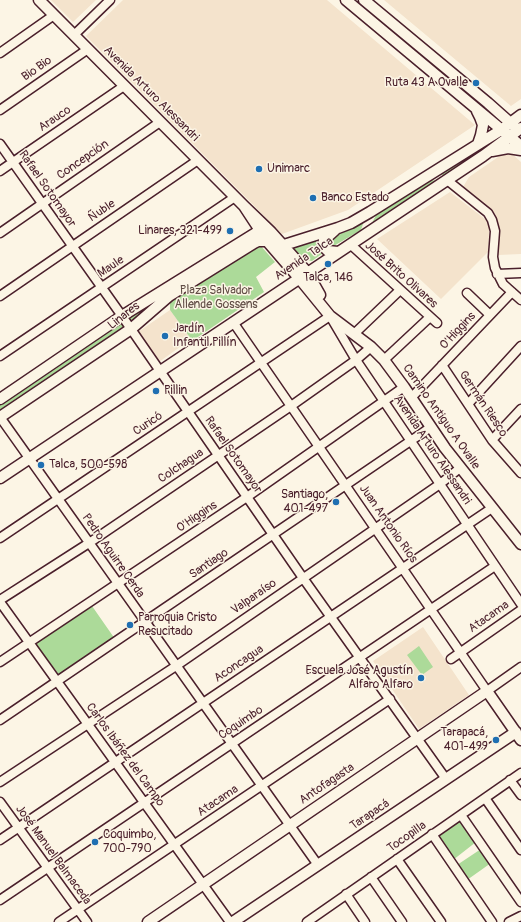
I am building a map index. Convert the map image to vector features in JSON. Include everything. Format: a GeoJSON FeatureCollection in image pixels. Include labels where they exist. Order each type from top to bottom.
{"type":"FeatureCollection","features":[{"type":"Feature","properties":{"kind":"main road","name":"Avenida Arturo Alessandri"},"geometry":{"type":"LineString","coordinates":[[39,0],[244,206],[303,275]]}},
{"type":"Feature","properties":{"kind":"main road"},"geometry":{"type":"LineString","coordinates":[[346,0],[521,146]]}},
{"type":"Feature","properties":{"kind":"main road"},"geometry":{"type":"LineString","coordinates":[[364,0],[518,128]]}},
{"type":"Feature","properties":{"kind":"main road"},"geometry":{"type":"LineString","coordinates":[[475,108],[483,125],[478,144]]}},
{"type":"Feature","properties":{"kind":"main road"},"geometry":{"type":"LineString","coordinates":[[500,113],[521,115]]}},
{"type":"Feature","properties":{"kind":"main road","name":"Avenida Talca"},"geometry":{"type":"LineString","coordinates":[[0,478],[483,156],[510,136],[518,128],[521,115]]}},
{"type":"Feature","properties":{"kind":"main road","name":"Avenida Talca"},"geometry":{"type":"LineString","coordinates":[[284,245],[338,228],[370,212],[501,130],[518,128]]}},
{"type":"Feature","properties":{"kind":"main road"},"geometry":{"type":"LineString","coordinates":[[483,156],[493,151],[503,149],[521,150]]}},
{"type":"Feature","properties":{"kind":"main road"},"geometry":{"type":"LineString","coordinates":[[428,175],[446,180]]}},
{"type":"Feature","properties":{"kind":"main road","name":"Avenida Arturo Alessandri"},"geometry":{"type":"LineString","coordinates":[[244,206],[259,231]]}},
{"type":"Feature","properties":{"kind":"main road"},"geometry":{"type":"LineString","coordinates":[[338,228],[326,238],[323,244],[326,250],[338,252]]}},
{"type":"Feature","properties":{"kind":"main road"},"geometry":{"type":"LineString","coordinates":[[259,231],[269,237]]}},
{"type":"Feature","properties":{"kind":"main road","name":"Linares"},"geometry":{"type":"LineString","coordinates":[[0,399],[122,316],[259,231]]}},
{"type":"Feature","properties":{"kind":"main road","name":"Avenida Arturo Alessandri"},"geometry":{"type":"LineString","coordinates":[[269,237],[284,245],[320,303],[328,312]]}},
{"type":"Feature","properties":{"kind":"main road","name":"Linares"},"geometry":{"type":"LineString","coordinates":[[0,417],[131,329],[169,296],[254,243],[269,237]]}},
{"type":"Feature","properties":{"kind":"main road","name":"Camino Antiguo A Ovalle"},"geometry":{"type":"LineString","coordinates":[[328,312],[371,347],[384,360],[460,468],[521,544]]}},
{"type":"Feature","properties":{"kind":"main road","name":"Juan Antonio Ríos"},"geometry":{"type":"LineString","coordinates":[[487,691],[519,734]]}},
{"type":"Feature","properties":{"kind":"main road","name":"Antofagasta"},"geometry":{"type":"LineString","coordinates":[[148,922],[487,691]]}},
{"type":"Feature","properties":{"kind":"main road","name":"Tarapacá"},"geometry":{"type":"LineString","coordinates":[[232,922],[446,779],[519,734]]}},
{"type":"Feature","properties":{"kind":"street"},"geometry":{"type":"LineString","coordinates":[[74,35],[110,0]]}},
{"type":"Feature","properties":{"kind":"street"},"geometry":{"type":"LineString","coordinates":[[0,53],[54,15]]}},
{"type":"Feature","properties":{"kind":"street","name":"Bio Bio"},"geometry":{"type":"LineString","coordinates":[[0,110],[88,49]]}},
{"type":"Feature","properties":{"kind":"street","name":"Arauco"},"geometry":{"type":"LineString","coordinates":[[0,171],[124,86]]}},
{"type":"Feature","properties":{"kind":"street","name":"Concepción"},"geometry":{"type":"LineString","coordinates":[[0,232],[160,122]]}},
{"type":"Feature","properties":{"kind":"street","name":"Rafael Sotomayor"},"geometry":{"type":"LineString","coordinates":[[0,144],[122,316],[303,578],[446,779]]}},
{"type":"Feature","properties":{"kind":"street","name":"Ñuble"},"geometry":{"type":"LineString","coordinates":[[0,296],[198,160]]}},
{"type":"Feature","properties":{"kind":"street"},"geometry":{"type":"LineString","coordinates":[[446,180],[488,213],[495,231],[493,257],[497,274],[503,284],[521,300]]}},
{"type":"Feature","properties":{"kind":"street","name":"Maule"},"geometry":{"type":"LineString","coordinates":[[0,356],[235,197]]}},
{"type":"Feature","properties":{"kind":"street","name":"José Brito Olivares"},"geometry":{"type":"LineString","coordinates":[[350,244],[437,323]]}},
{"type":"Feature","properties":{"kind":"street"},"geometry":{"type":"LineString","coordinates":[[497,274],[521,272]]}},
{"type":"Feature","properties":{"kind":"street"},"geometry":{"type":"LineString","coordinates":[[354,334],[400,290]]}},
{"type":"Feature","properties":{"kind":"street","name":"O'Higgins"},"geometry":{"type":"LineString","coordinates":[[412,398],[512,292]]}},
{"type":"Feature","properties":{"kind":"street","name":"O'Higgins"},"geometry":{"type":"LineString","coordinates":[[467,293],[490,316]]}},
{"type":"Feature","properties":{"kind":"street","name":"Avenida Arturo Alessandri"},"geometry":{"type":"LineString","coordinates":[[328,312],[356,360],[521,604]]}},
{"type":"Feature","properties":{"kind":"street","name":"Curicó"},"geometry":{"type":"LineString","coordinates":[[0,538],[261,362],[328,312]]}},
{"type":"Feature","properties":{"kind":"street"},"geometry":{"type":"LineString","coordinates":[[384,360],[430,317]]}},
{"type":"Feature","properties":{"kind":"street","name":"Juan Antonio Ríos"},"geometry":{"type":"LineString","coordinates":[[233,322],[487,691]]}},
{"type":"Feature","properties":{"kind":"street"},"geometry":{"type":"LineString","coordinates":[[468,404],[521,346]]}},
{"type":"Feature","properties":{"kind":"street","name":"Colchagua"},"geometry":{"type":"LineString","coordinates":[[0,601],[219,456],[356,360],[371,347]]}},
{"type":"Feature","properties":{"kind":"street","name":"Germán Riesco"},"geometry":{"type":"LineString","coordinates":[[442,365],[492,440],[521,472]]}},
{"type":"Feature","properties":{"kind":"street","name":"O'Higgins"},"geometry":{"type":"LineString","coordinates":[[0,662],[248,497],[404,387]]}},
{"type":"Feature","properties":{"kind":"street"},"geometry":{"type":"LineString","coordinates":[[492,440],[521,409]]}},
{"type":"Feature","properties":{"kind":"street","name":"Pedro Aguirre Cerda"},"geometry":{"type":"LineString","coordinates":[[0,417],[318,865]]}},
{"type":"Feature","properties":{"kind":"street","name":"Santiago"},"geometry":{"type":"LineString","coordinates":[[0,720],[430,427]]}},
{"type":"Feature","properties":{"kind":"street","name":"Valparaíso"},"geometry":{"type":"LineString","coordinates":[[0,782],[176,666],[376,529],[460,468]]}},
{"type":"Feature","properties":{"kind":"street","name":"Aconcagua"},"geometry":{"type":"LineString","coordinates":[[0,840],[492,508]]}},
{"type":"Feature","properties":{"kind":"street","name":"Coquimbo"},"geometry":{"type":"LineString","coordinates":[[0,900],[495,566]]}},
{"type":"Feature","properties":{"kind":"street","name":"Carlos Ibáñez del Campo"},"geometry":{"type":"LineString","coordinates":[[0,601],[203,885],[232,922]]}},
{"type":"Feature","properties":{"kind":"street","name":"Atacama"},"geometry":{"type":"LineString","coordinates":[[451,658],[521,610]]}},
{"type":"Feature","properties":{"kind":"street","name":"Antofagasta"},"geometry":{"type":"LineString","coordinates":[[487,691],[521,667]]}},
{"type":"Feature","properties":{"kind":"street","name":"Atacama"},"geometry":{"type":"LineString","coordinates":[[59,922],[390,699]]}},
{"type":"Feature","properties":{"kind":"street","name":"Tocopilla"},"geometry":{"type":"LineString","coordinates":[[307,922],[521,773]]}},
{"type":"Feature","properties":{"kind":"street"},"geometry":{"type":"LineString","coordinates":[[510,780],[521,796]]}},
{"type":"Feature","properties":{"kind":"street"},"geometry":{"type":"LineString","coordinates":[[485,798],[521,850]]}},
{"type":"Feature","properties":{"kind":"street","name":"José Manuel Balmaceda"},"geometry":{"type":"LineString","coordinates":[[0,802],[87,922]]}},
{"type":"Feature","properties":{"kind":"street"},"geometry":{"type":"LineString","coordinates":[[461,815],[521,902]]}},
{"type":"Feature","properties":{"kind":"street"},"geometry":{"type":"LineString","coordinates":[[432,834],[492,922]]}},
{"type":"Feature","properties":{"kind":"street"},"geometry":{"type":"LineString","coordinates":[[397,859],[441,922]]}},
{"type":"Feature","properties":{"kind":"street"},"geometry":{"type":"LineString","coordinates":[[371,877],[402,922]]}},
{"type":"Feature","properties":{"kind":"street"},"geometry":{"type":"LineString","coordinates":[[346,894],[363,921]]}},
{"type":"Feature","properties":{"kind":"street"},"geometry":{"type":"LineString","coordinates":[[509,922],[521,916]]}},
{"type":"Feature","properties":{"kind":"shaded area"},"geometry":{"type":"Polygon","coordinates":[[[51,0],[96,0],[73,22],[51,0]]]}},
{"type":"Feature","properties":{"kind":"shaded area"},"geometry":{"type":"Polygon","coordinates":[[[123,0],[327,0],[475,125],[348,210],[282,234],[86,36],[123,0]]]}},
{"type":"Feature","properties":{"kind":"shaded area"},"geometry":{"type":"Polygon","coordinates":[[[384,0],[521,0],[521,99],[511,106],[384,0]]]}},
{"type":"Feature","properties":{"kind":"shaded area"},"geometry":{"type":"Polygon","coordinates":[[[504,153],[511,153],[521,162],[521,254],[498,255],[499,229],[495,214],[463,187],[469,177],[504,153]]]}},
{"type":"Feature","properties":{"kind":"shaded area"},"geometry":{"type":"Polygon","coordinates":[[[450,192],[485,219],[489,225],[488,252],[441,299],[377,239],[450,192]]]}},
{"type":"Feature","properties":{"kind":"shaded area","name":"Jardín Infantil Pillín"},"geometry":{"type":"Polygon","coordinates":[[[170,310],[191,339],[159,362],[138,332],[170,310]]]}},
{"type":"Feature","properties":{"kind":"shaded area","name":"Escuela José Agustín Alfaro Alfaro"},"geometry":{"type":"Polygon","coordinates":[[[423,627],[469,695],[419,729],[373,661],[423,627]]]}},
{"type":"Feature","properties":{"kind":"green space"},"geometry":{"type":"Polygon","coordinates":[[[493,139],[496,141],[446,176],[440,174],[493,139]]]}},
{"type":"Feature","properties":{"kind":"green space"},"geometry":{"type":"Polygon","coordinates":[[[430,180],[438,181],[370,227],[376,215],[430,180]]]}},
{"type":"Feature","properties":{"kind":"green space"},"geometry":{"type":"Polygon","coordinates":[[[364,221],[361,230],[332,247],[327,246],[329,240],[364,221]]]}},
{"type":"Feature","properties":{"kind":"green space"},"geometry":{"type":"Polygon","coordinates":[[[318,237],[316,244],[318,250],[323,253],[312,261],[304,260],[293,250],[296,245],[318,237]]]}},
{"type":"Feature","properties":{"kind":"green space","name":"Plaza Salvador Allende Gossens"},"geometry":{"type":"Polygon","coordinates":[[[257,244],[260,245],[275,262],[256,277],[264,292],[195,339],[191,339],[170,310],[170,302],[257,244]]]}},
{"type":"Feature","properties":{"kind":"green space"},"geometry":{"type":"Polygon","coordinates":[[[157,302],[126,328],[0,413],[0,403],[121,321],[157,302]]]}},
{"type":"Feature","properties":{"kind":"green space"},"geometry":{"type":"Polygon","coordinates":[[[92,606],[115,639],[60,676],[35,644],[92,606]]]}},
{"type":"Feature","properties":{"kind":"green space"},"geometry":{"type":"Polygon","coordinates":[[[419,646],[433,667],[422,675],[407,655],[419,646]]]}},
{"type":"Feature","properties":{"kind":"green space"},"geometry":{"type":"Polygon","coordinates":[[[460,819],[476,842],[453,860],[436,836],[460,819]]]}},
{"type":"Feature","properties":{"kind":"green space"},"geometry":{"type":"Polygon","coordinates":[[[481,849],[491,863],[467,880],[457,865],[481,849]]]}},
{"type":"Feature","properties":{"kind":"place","name":"Ruta 43 A Ovalle"},"geometry":{"type":"Point","coordinates":[476,83]}},
{"type":"Feature","properties":{"kind":"place","name":"Unimarc"},"geometry":{"type":"Point","coordinates":[259,169]}},
{"type":"Feature","properties":{"kind":"place","name":"Banco Estado"},"geometry":{"type":"Point","coordinates":[313,198]}},
{"type":"Feature","properties":{"kind":"place","name":"Linares, 321-499"},"geometry":{"type":"Point","coordinates":[230,231]}},
{"type":"Feature","properties":{"kind":"place","name":"Talca, 146"},"geometry":{"type":"Point","coordinates":[328,264]}},
{"type":"Feature","properties":{"kind":"place","name":"Jardín Infantil Pillín"},"geometry":{"type":"Point","coordinates":[165,336]}},
{"type":"Feature","properties":{"kind":"place","name":"Pillin"},"geometry":{"type":"Point","coordinates":[156,391]}},
{"type":"Feature","properties":{"kind":"place","name":"Talca, 500-598"},"geometry":{"type":"Point","coordinates":[41,465]}},
{"type":"Feature","properties":{"kind":"place","name":"Santiago, 401-497"},"geometry":{"type":"Point","coordinates":[336,502]}},
{"type":"Feature","properties":{"kind":"place","name":"Parroquia Cristo Resucitado"},"geometry":{"type":"Point","coordinates":[130,625]}},
{"type":"Feature","properties":{"kind":"place","name":"Escuela José Agustín Alfaro Alfaro"},"geometry":{"type":"Point","coordinates":[421,678]}},
{"type":"Feature","properties":{"kind":"place","name":"Tarapacá, 401-499"},"geometry":{"type":"Point","coordinates":[496,740]}},
{"type":"Feature","properties":{"kind":"place","name":"Coquimbo, 700-790"},"geometry":{"type":"Point","coordinates":[95,842]}}]}
